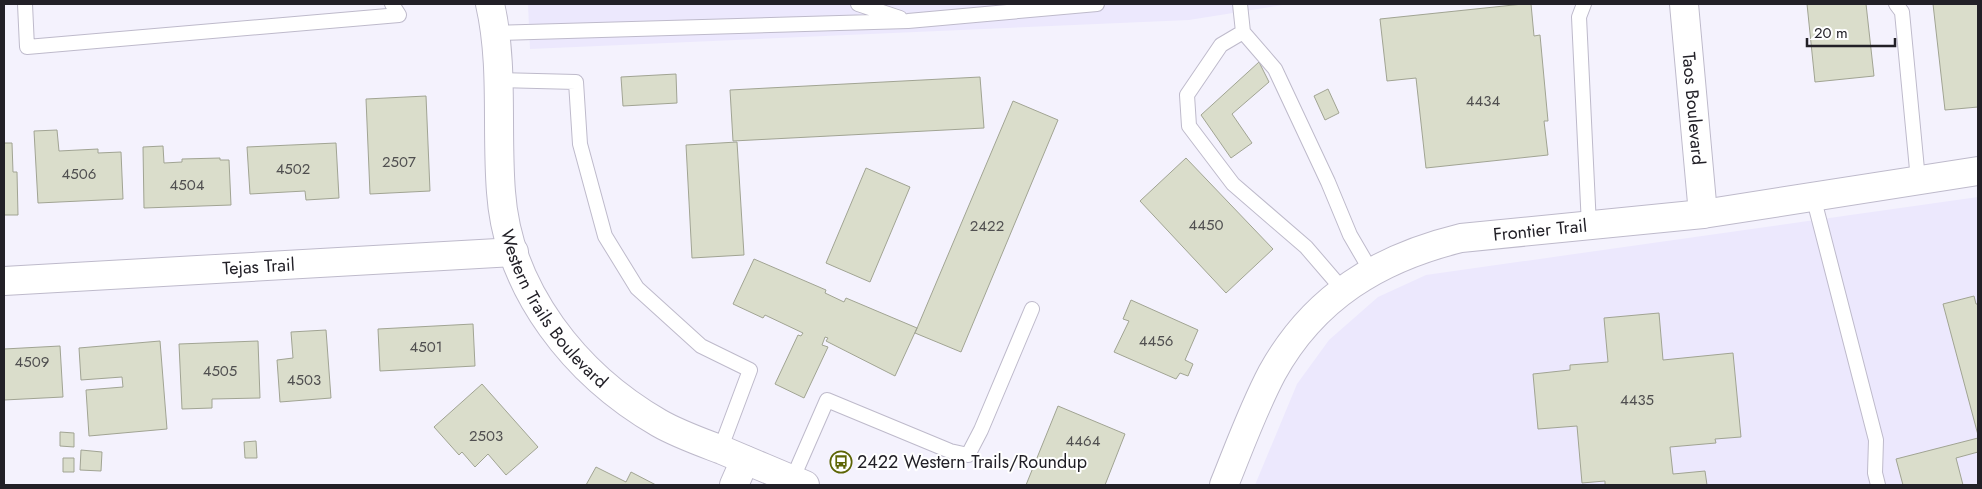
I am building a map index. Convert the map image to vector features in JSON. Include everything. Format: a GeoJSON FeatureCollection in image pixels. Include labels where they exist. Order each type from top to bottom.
{"type":"FeatureCollection","features":[{"type":"Feature","properties":{"kind":"street","name":"Western Trails Boulevard"},"geometry":{"type":"LineString","coordinates":[[490,4],[495,33],[501,194],[506,224],[524,279],[542,314],[566,346],[593,376],[626,403],[661,424],[799,482]]}},
{"type":"Feature","properties":{"kind":"street","name":"Taos Boulevard"},"geometry":{"type":"LineString","coordinates":[[1684,4],[1703,214]]}},
{"type":"Feature","properties":{"kind":"street","name":"Frontier Trail"},"geometry":{"type":"LineString","coordinates":[[1224,485],[1272,374],[1291,344],[1316,315],[1343,290],[1371,271],[1400,257],[1429,246],[1461,238],[1703,214],[1978,170]]}},
{"type":"Feature","properties":{"kind":"street","name":"Tejas Trail"},"geometry":{"type":"LineString","coordinates":[[4,281],[514,252]]}},
{"type":"Feature","properties":{"kind":"street"},"geometry":{"type":"LineString","coordinates":[[734,485],[745,460]]}},
{"type":"Feature","properties":{"kind":"lane"},"geometry":{"type":"LineString","coordinates":[[25,4],[27,47],[399,15],[392,4]]}},
{"type":"Feature","properties":{"kind":"lane"},"geometry":{"type":"LineString","coordinates":[[858,4],[908,21]]}},
{"type":"Feature","properties":{"kind":"lane"},"geometry":{"type":"LineString","coordinates":[[495,33],[908,21],[1023,7],[1097,4]]}},
{"type":"Feature","properties":{"kind":"lane"},"geometry":{"type":"LineString","coordinates":[[1240,4],[1243,32],[1275,69],[1328,182],[1350,235],[1371,271]]}},
{"type":"Feature","properties":{"kind":"lane"},"geometry":{"type":"LineString","coordinates":[[1584,4],[1578,17],[1589,226]]}},
{"type":"Feature","properties":{"kind":"lane"},"geometry":{"type":"LineString","coordinates":[[1902,6],[1918,180]]}},
{"type":"Feature","properties":{"kind":"lane"},"geometry":{"type":"LineString","coordinates":[[1243,32],[1221,45],[1187,95],[1189,126],[1233,184],[1306,247],[1343,290]]}},
{"type":"Feature","properties":{"kind":"lane"},"geometry":{"type":"LineString","coordinates":[[497,80],[576,82],[580,144],[605,236],[637,288],[701,346],[750,370],[720,450]]}},
{"type":"Feature","properties":{"kind":"lane"},"geometry":{"type":"LineString","coordinates":[[1813,196],[1876,440],[1875,473],[1878,485]]}},
{"type":"Feature","properties":{"kind":"lane"},"geometry":{"type":"LineString","coordinates":[[799,482],[827,400],[950,451],[968,455],[981,430],[1032,309]]}},
{"type":"Feature","properties":{"kind":"shaded area"},"geometry":{"type":"Polygon","coordinates":[[[528,4],[1289,4],[1189,20],[530,49],[528,4]]]}},
{"type":"Feature","properties":{"kind":"shaded area"},"geometry":{"type":"Polygon","coordinates":[[[1978,197],[1978,485],[1255,485],[1297,384],[1329,340],[1378,297],[1426,275],[1978,197]]]}},
{"type":"Feature","properties":{"kind":"building"},"geometry":{"type":"Polygon","coordinates":[[[1531,4],[1534,36],[1540,35],[1548,121],[1544,121],[1548,155],[1426,168],[1416,78],[1387,81],[1380,19],[1531,4]]]}},
{"type":"Feature","properties":{"kind":"building"},"geometry":{"type":"Polygon","coordinates":[[[1807,4],[1866,4],[1874,76],[1815,82],[1807,4]]]}},
{"type":"Feature","properties":{"kind":"building"},"geometry":{"type":"Polygon","coordinates":[[[1933,4],[1978,4],[1978,107],[1945,110],[1933,4]]]}},
{"type":"Feature","properties":{"kind":"building"},"geometry":{"type":"Polygon","coordinates":[[[1259,62],[1269,82],[1232,114],[1252,143],[1231,158],[1201,115],[1259,62]]]}},
{"type":"Feature","properties":{"kind":"building"},"geometry":{"type":"Polygon","coordinates":[[[676,74],[677,103],[623,106],[621,77],[676,74]]]}},
{"type":"Feature","properties":{"kind":"building"},"geometry":{"type":"Polygon","coordinates":[[[980,77],[984,128],[733,141],[730,90],[980,77]]]}},
{"type":"Feature","properties":{"kind":"building"},"geometry":{"type":"Polygon","coordinates":[[[1328,89],[1339,113],[1325,120],[1314,96],[1328,89]]]}},
{"type":"Feature","properties":{"kind":"building"},"geometry":{"type":"Polygon","coordinates":[[[426,96],[430,191],[370,194],[366,99],[426,96]]]}},
{"type":"Feature","properties":{"kind":"building"},"geometry":{"type":"Polygon","coordinates":[[[1013,101],[1058,120],[961,352],[915,333],[1013,101]]]}},
{"type":"Feature","properties":{"kind":"building"},"geometry":{"type":"Polygon","coordinates":[[[57,130],[59,151],[98,149],[98,153],[121,152],[123,199],[38,203],[34,131],[57,130]]]}},
{"type":"Feature","properties":{"kind":"building"},"geometry":{"type":"Polygon","coordinates":[[[737,142],[744,255],[692,258],[686,145],[737,142]]]}},
{"type":"Feature","properties":{"kind":"building"},"geometry":{"type":"Polygon","coordinates":[[[4,143],[12,143],[13,172],[17,172],[18,215],[4,215],[4,143]]]}},
{"type":"Feature","properties":{"kind":"building"},"geometry":{"type":"Polygon","coordinates":[[[336,143],[339,198],[306,200],[305,191],[250,194],[247,147],[336,143]]]}},
{"type":"Feature","properties":{"kind":"building"},"geometry":{"type":"Polygon","coordinates":[[[163,146],[164,163],[182,162],[182,159],[220,158],[220,160],[229,160],[231,205],[144,208],[143,147],[163,146]]]}},
{"type":"Feature","properties":{"kind":"building"},"geometry":{"type":"Polygon","coordinates":[[[1186,158],[1273,249],[1226,293],[1140,201],[1186,158]]]}},
{"type":"Feature","properties":{"kind":"building"},"geometry":{"type":"Polygon","coordinates":[[[866,168],[910,187],[870,282],[826,263],[866,168]]]}},
{"type":"Feature","properties":{"kind":"building"},"geometry":{"type":"Polygon","coordinates":[[[754,259],[826,290],[825,293],[844,302],[846,298],[917,328],[895,376],[826,341],[828,338],[825,337],[822,345],[828,347],[804,398],[775,384],[798,335],[801,336],[803,333],[765,315],[763,318],[733,304],[754,259]]]}},
{"type":"Feature","properties":{"kind":"building"},"geometry":{"type":"Polygon","coordinates":[[[1974,296],[1976,304],[1978,304],[1978,435],[1943,304],[1974,296]]]}},
{"type":"Feature","properties":{"kind":"building"},"geometry":{"type":"Polygon","coordinates":[[[1131,300],[1198,330],[1185,360],[1193,364],[1188,376],[1180,373],[1176,379],[1114,352],[1129,321],[1123,319],[1131,300]]]}},
{"type":"Feature","properties":{"kind":"building"},"geometry":{"type":"Polygon","coordinates":[[[1659,313],[1663,360],[1733,353],[1741,437],[1715,439],[1716,443],[1670,447],[1673,474],[1705,471],[1707,485],[1605,485],[1605,481],[1582,483],[1577,426],[1538,429],[1533,374],[1570,370],[1570,365],[1608,362],[1604,318],[1659,313]]]}},
{"type":"Feature","properties":{"kind":"building"},"geometry":{"type":"Polygon","coordinates":[[[473,324],[475,366],[380,371],[378,329],[473,324]]]}},
{"type":"Feature","properties":{"kind":"building"},"geometry":{"type":"Polygon","coordinates":[[[326,330],[331,398],[280,402],[277,360],[293,358],[291,332],[326,330]]]}},
{"type":"Feature","properties":{"kind":"building"},"geometry":{"type":"Polygon","coordinates":[[[160,341],[167,429],[89,436],[86,390],[123,387],[122,377],[81,380],[79,348],[160,341]]]}},
{"type":"Feature","properties":{"kind":"building"},"geometry":{"type":"Polygon","coordinates":[[[258,341],[260,398],[212,399],[212,408],[182,409],[179,344],[258,341]]]}},
{"type":"Feature","properties":{"kind":"building"},"geometry":{"type":"Polygon","coordinates":[[[60,346],[63,397],[4,400],[4,349],[60,346]]]}},
{"type":"Feature","properties":{"kind":"building"},"geometry":{"type":"Polygon","coordinates":[[[482,384],[538,447],[506,475],[488,454],[475,467],[462,452],[459,455],[434,427],[482,384]]]}},
{"type":"Feature","properties":{"kind":"building"},"geometry":{"type":"Polygon","coordinates":[[[1058,406],[1125,434],[1105,485],[1026,485],[1058,406]]]}},
{"type":"Feature","properties":{"kind":"building"},"geometry":{"type":"Polygon","coordinates":[[[60,432],[74,433],[74,447],[60,446],[60,432]]]}},
{"type":"Feature","properties":{"kind":"building"},"geometry":{"type":"Polygon","coordinates":[[[1978,438],[1978,452],[1956,458],[1963,485],[1903,485],[1896,459],[1978,438]]]}},
{"type":"Feature","properties":{"kind":"building"},"geometry":{"type":"Polygon","coordinates":[[[256,441],[257,458],[245,458],[244,442],[256,441]]]}},
{"type":"Feature","properties":{"kind":"building"},"geometry":{"type":"Polygon","coordinates":[[[81,450],[102,452],[101,471],[80,470],[81,450]]]}},
{"type":"Feature","properties":{"kind":"building"},"geometry":{"type":"Polygon","coordinates":[[[63,458],[74,458],[74,472],[63,472],[63,458]]]}},
{"type":"Feature","properties":{"kind":"building"},"geometry":{"type":"Polygon","coordinates":[[[596,467],[626,482],[631,472],[656,485],[586,485],[596,467]]]}},
{"type":"Feature","properties":{"kind":"place","name":"2422 Western Trails/Roundup"},"geometry":{"type":"Point","coordinates":[841,462]}}]}
